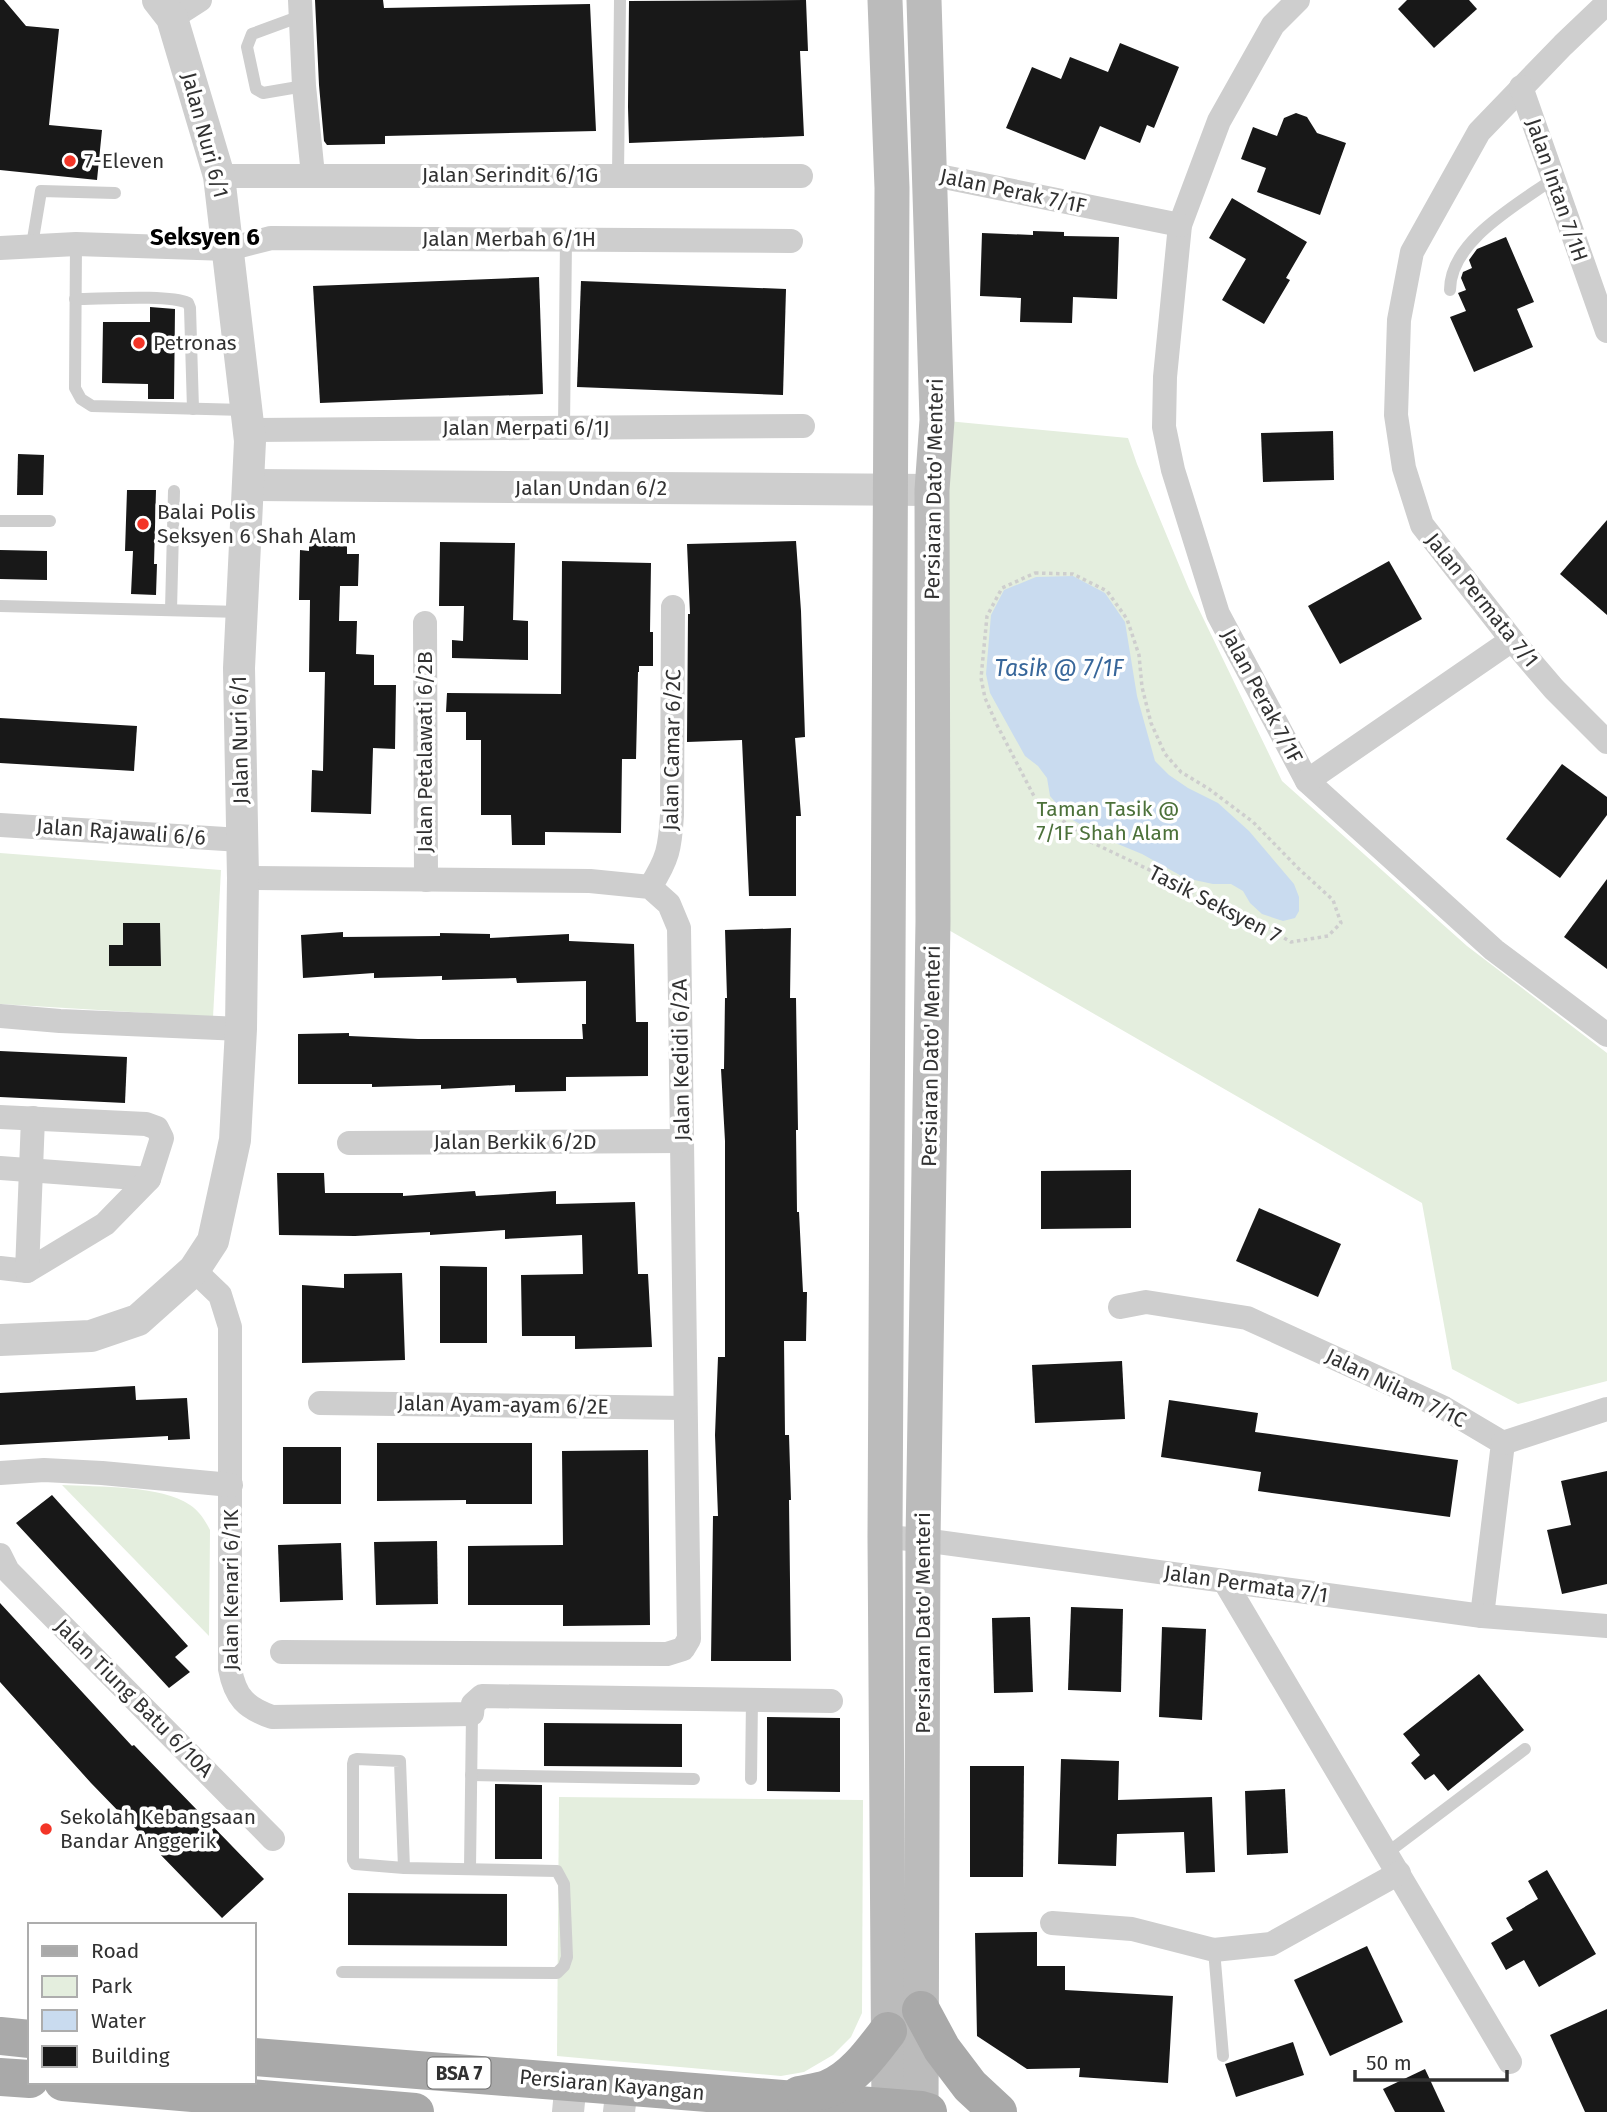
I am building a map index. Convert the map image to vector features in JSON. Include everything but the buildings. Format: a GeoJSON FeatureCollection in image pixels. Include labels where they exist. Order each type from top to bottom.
{"type":"FeatureCollection","features":[{"type":"Feature","properties":{"kind":"main road","name":"Persiaran Dato' Menteri"},"geometry":{"type":"LineString","coordinates":[[885,0],[892,188],[885,1537],[888,2031],[910,2111]]}},
{"type":"Feature","properties":{"kind":"main road","name":"Persiaran Dato' Menteri"},"geometry":{"type":"LineString","coordinates":[[910,2111],[921,2010],[923,1540],[933,921],[932,491],[937,420],[924,0]]}},
{"type":"Feature","properties":{"kind":"main road"},"geometry":{"type":"LineString","coordinates":[[921,2010],[942,2049],[970,2086],[998,2112]]}},
{"type":"Feature","properties":{"kind":"main road"},"geometry":{"type":"LineString","coordinates":[[787,2098],[828,2088],[845,2079],[888,2031]]}},
{"type":"Feature","properties":{"kind":"main road"},"geometry":{"type":"LineString","coordinates":[[0,2036],[28,2039]]}},
{"type":"Feature","properties":{"kind":"main road","name":"Persiaran Kayangan"},"geometry":{"type":"LineString","coordinates":[[256,2057],[570,2096],[620,2099],[787,2098],[910,2111]]}},
{"type":"Feature","properties":{"kind":"main road"},"geometry":{"type":"LineString","coordinates":[[0,2077],[28,2080]]}},
{"type":"Feature","properties":{"kind":"main road","name":"BSA 7"},"geometry":{"type":"LineString","coordinates":[[86,2084],[415,2112]]}},
{"type":"Feature","properties":{"kind":"street"},"geometry":{"type":"LineString","coordinates":[[165,9],[200,0]]}},
{"type":"Feature","properties":{"kind":"street","name":"Jalan Perak 7/1F"},"geometry":{"type":"LineString","coordinates":[[1298,0],[1273,25],[1219,121],[1180,225],[1164,427],[1173,470],[1218,614],[1307,781],[1494,950],[1607,1035]]}},
{"type":"Feature","properties":{"kind":"street","name":"Jalan Permata 7/1"},"geometry":{"type":"LineString","coordinates":[[1607,3],[1479,132],[1412,252],[1399,320],[1396,415],[1404,468],[1422,524],[1511,640],[1607,743]]}},
{"type":"Feature","properties":{"kind":"street"},"geometry":{"type":"LineString","coordinates":[[300,8],[313,175]]}},
{"type":"Feature","properties":{"kind":"street","name":"Jalan Nuri 6/1"},"geometry":{"type":"LineString","coordinates":[[0,1340],[91,1336],[138,1320],[194,1270],[213,1241],[235,1140],[241,1029],[243,878],[239,667],[249,485],[249,420],[219,176],[165,9]]}},
{"type":"Feature","properties":{"kind":"street","name":"Jalan Intan 7/1H"},"geometry":{"type":"LineString","coordinates":[[1521,88],[1607,331]]}},
{"type":"Feature","properties":{"kind":"street","name":"Jalan Perak 7/1F"},"geometry":{"type":"LineString","coordinates":[[929,174],[1180,225]]}},
{"type":"Feature","properties":{"kind":"street","name":"Jalan Serindit 6/1G"},"geometry":{"type":"LineString","coordinates":[[219,176],[801,176]]}},
{"type":"Feature","properties":{"kind":"street","name":"Jalan Merbah 6/1H"},"geometry":{"type":"LineString","coordinates":[[0,248],[76,244],[228,248],[271,238],[791,241]]}},
{"type":"Feature","properties":{"kind":"street","name":"Jalan Merpati 6/1J"},"geometry":{"type":"LineString","coordinates":[[249,420],[564,428],[803,426]]}},
{"type":"Feature","properties":{"kind":"street","name":"Jalan Undan 6/2"},"geometry":{"type":"LineString","coordinates":[[249,485],[932,491]]}},
{"type":"Feature","properties":{"kind":"street","name":"Jalan Camar 6/2C"},"geometry":{"type":"LineString","coordinates":[[650,887],[663,866],[670,847],[673,607]]}},
{"type":"Feature","properties":{"kind":"street","name":"Jalan Petalawati 6/2B"},"geometry":{"type":"LineString","coordinates":[[425,623],[426,880]]}},
{"type":"Feature","properties":{"kind":"street"},"geometry":{"type":"LineString","coordinates":[[1307,781],[1511,640]]}},
{"type":"Feature","properties":{"kind":"street","name":"Jalan Rajawali 6/6"},"geometry":{"type":"LineString","coordinates":[[0,825],[242,839]]}},
{"type":"Feature","properties":{"kind":"street"},"geometry":{"type":"LineString","coordinates":[[243,878],[590,881],[650,887]]}},
{"type":"Feature","properties":{"kind":"street","name":"Jalan Kedidi 6/2A"},"geometry":{"type":"LineString","coordinates":[[282,1652],[667,1654],[683,1649],[689,1639],[679,928],[668,904],[650,887]]}},
{"type":"Feature","properties":{"kind":"street"},"geometry":{"type":"LineString","coordinates":[[0,1016],[241,1029]]}},
{"type":"Feature","properties":{"kind":"street"},"geometry":{"type":"LineString","coordinates":[[0,1117],[146,1124],[157,1128],[162,1138],[149,1179],[105,1224],[27,1271],[0,1268]]}},
{"type":"Feature","properties":{"kind":"street"},"geometry":{"type":"LineString","coordinates":[[27,1271],[33,1118]]}},
{"type":"Feature","properties":{"kind":"street","name":"Jalan Berkik 6/2D"},"geometry":{"type":"LineString","coordinates":[[349,1143],[682,1141]]}},
{"type":"Feature","properties":{"kind":"street"},"geometry":{"type":"LineString","coordinates":[[0,1168],[149,1179]]}},
{"type":"Feature","properties":{"kind":"street","name":"Jalan Kenari 6/1K"},"geometry":{"type":"LineString","coordinates":[[194,1270],[220,1295],[230,1327],[232,1684],[245,1704],[272,1717],[472,1714]]}},
{"type":"Feature","properties":{"kind":"street","name":"Jalan Nilam 7/1C"},"geometry":{"type":"LineString","coordinates":[[1120,1307],[1146,1303],[1247,1318],[1444,1408],[1503,1443]]}},
{"type":"Feature","properties":{"kind":"street","name":"Jalan Ayam-ayam 6/2E"},"geometry":{"type":"LineString","coordinates":[[320,1403],[685,1408]]}},
{"type":"Feature","properties":{"kind":"street"},"geometry":{"type":"LineString","coordinates":[[1482,1616],[1503,1443],[1607,1409]]}},
{"type":"Feature","properties":{"kind":"street"},"geometry":{"type":"LineString","coordinates":[[0,1473],[44,1470],[91,1472],[231,1485]]}},
{"type":"Feature","properties":{"kind":"street","name":"Jalan Permata 7/1"},"geometry":{"type":"LineString","coordinates":[[885,1537],[1482,1616],[1607,1626]]}},
{"type":"Feature","properties":{"kind":"street","name":"Jalan Tiung Batu 6/10A"},"geometry":{"type":"LineString","coordinates":[[0,1555],[8,1571],[273,1839]]}},
{"type":"Feature","properties":{"kind":"street"},"geometry":{"type":"LineString","coordinates":[[1225,1582],[1510,2062]]}},
{"type":"Feature","properties":{"kind":"street"},"geometry":{"type":"LineString","coordinates":[[472,1714],[473,1704],[482,1696],[831,1701]]}},
{"type":"Feature","properties":{"kind":"street"},"geometry":{"type":"LineString","coordinates":[[1052,1923],[1132,1929],[1214,1950],[1271,1944],[1393,1863]]}},
{"type":"Feature","properties":{"kind":"lane"},"geometry":{"type":"LineString","coordinates":[[618,175],[620,0]]}},
{"type":"Feature","properties":{"kind":"lane"},"geometry":{"type":"LineString","coordinates":[[300,8],[252,34],[247,47],[256,89],[263,93],[304,86]]}},
{"type":"Feature","properties":{"kind":"lane"},"geometry":{"type":"LineString","coordinates":[[1450,290],[1451,271],[1469,244],[1553,179]]}},
{"type":"Feature","properties":{"kind":"lane"},"geometry":{"type":"LineString","coordinates":[[32,245],[41,191],[115,193]]}},
{"type":"Feature","properties":{"kind":"lane"},"geometry":{"type":"LineString","coordinates":[[564,428],[566,239]]}},
{"type":"Feature","properties":{"kind":"lane"},"geometry":{"type":"LineString","coordinates":[[76,244],[75,388],[81,399],[92,406],[193,409],[249,420]]}},
{"type":"Feature","properties":{"kind":"lane"},"geometry":{"type":"LineString","coordinates":[[75,299],[165,299],[188,303],[193,409]]}},
{"type":"Feature","properties":{"kind":"lane"},"geometry":{"type":"LineString","coordinates":[[171,610],[174,491]]}},
{"type":"Feature","properties":{"kind":"lane"},"geometry":{"type":"LineString","coordinates":[[0,521],[50,521]]}},
{"type":"Feature","properties":{"kind":"lane"},"geometry":{"type":"LineString","coordinates":[[0,606],[241,612]]}},
{"type":"Feature","properties":{"kind":"lane"},"geometry":{"type":"LineString","coordinates":[[751,1779],[752,1699]]}},
{"type":"Feature","properties":{"kind":"lane"},"geometry":{"type":"LineString","coordinates":[[470,1868],[472,1714]]}},
{"type":"Feature","properties":{"kind":"lane"},"geometry":{"type":"LineString","coordinates":[[1393,1863],[1525,1749]]}},
{"type":"Feature","properties":{"kind":"lane"},"geometry":{"type":"LineString","coordinates":[[342,1972],[557,1973],[564,1966],[567,1957],[564,1884],[557,1871],[404,1868],[355,1864],[354,1760],[400,1760],[404,1868]]}},
{"type":"Feature","properties":{"kind":"lane"},"geometry":{"type":"LineString","coordinates":[[471,1775],[694,1779]]}},
{"type":"Feature","properties":{"kind":"lane"},"geometry":{"type":"LineString","coordinates":[[1214,1950],[1223,2056]]}},
{"type":"Feature","properties":{"kind":"path","name":"Tasik Seksyen 7"},"geometry":{"type":"LineString","coordinates":[[1035,573],[1073,574],[1107,591],[1127,619],[1139,655],[1142,687],[1151,723],[1164,754],[1181,772],[1253,822],[1333,900],[1341,923],[1328,936],[1290,942],[1245,915],[1207,897],[1180,890],[1154,872],[1090,841],[1036,800],[985,698],[981,678],[984,653],[987,616],[1002,588],[1035,573]]}},
{"type":"Feature","properties":{"kind":"green space","name":"Taman Tasik @ 7/1F Shah Alam"},"geometry":{"type":"Polygon","coordinates":[[[937,420],[1128,438],[1189,589],[1282,781],[1467,946],[1607,1053],[1607,1381],[1518,1404],[1452,1369],[1422,1203],[933,921],[937,420]]]}},
{"type":"Feature","properties":{"kind":"green space"},"geometry":{"type":"Polygon","coordinates":[[[0,853],[221,870],[213,1017],[0,1004],[0,853]]]}},
{"type":"Feature","properties":{"kind":"green space"},"geometry":{"type":"Polygon","coordinates":[[[62,1485],[146,1490],[178,1498],[196,1510],[210,1530],[209,1636],[62,1485]]]}},
{"type":"Feature","properties":{"kind":"green space"},"geometry":{"type":"Polygon","coordinates":[[[559,1797],[863,1800],[862,2013],[851,2037],[833,2055],[804,2072],[781,2076],[557,2056],[559,1797]]]}},
{"type":"Feature","properties":{"kind":"water","name":"Tasik @ 7/1F"},"geometry":{"type":"Polygon","coordinates":[[[1073,576],[1105,593],[1125,622],[1137,696],[1155,761],[1188,788],[1218,803],[1249,831],[1294,884],[1299,897],[1299,911],[1295,918],[1283,921],[1262,914],[1250,903],[1243,891],[1231,884],[1213,884],[1185,878],[1069,818],[1050,796],[1047,778],[1038,766],[1025,756],[990,693],[986,674],[991,615],[1004,590],[1036,577],[1073,576]]]}},
{"type":"Feature","properties":{"kind":"place","name":"7-Eleven"},"geometry":{"type":"Point","coordinates":[70,161]}},
{"type":"Feature","properties":{"kind":"place","name":"Petronas"},"geometry":{"type":"Point","coordinates":[139,343]}},
{"type":"Feature","properties":{"kind":"place","name":"Balai Polis Seksyen 6 Shah Alam"},"geometry":{"type":"Point","coordinates":[143,524]}},
{"type":"Feature","properties":{"kind":"place","name":"Sekolah Kebangsaan Bandar Anggerik"},"geometry":{"type":"Point","coordinates":[46,1829]}},
{"type":"Feature","properties":{"kind":"district","name":"Seksyen 6"},"geometry":{"type":"Point","coordinates":[205,237]}}]}
